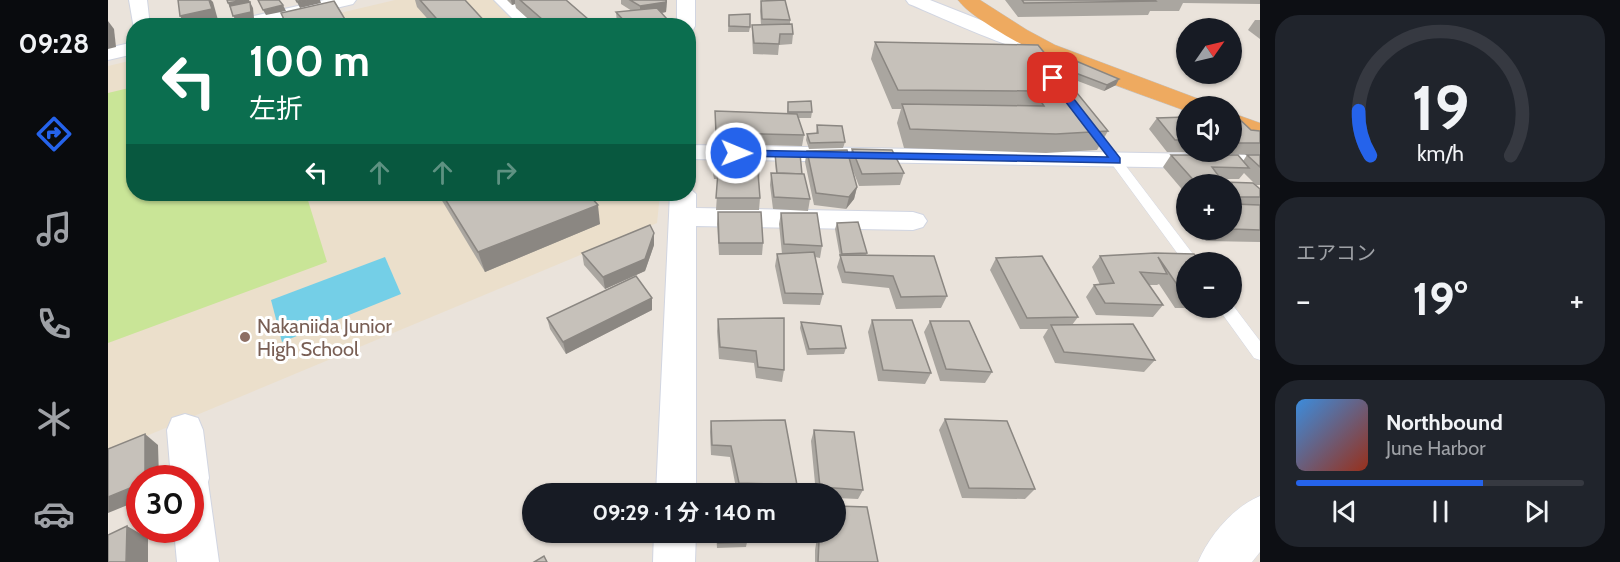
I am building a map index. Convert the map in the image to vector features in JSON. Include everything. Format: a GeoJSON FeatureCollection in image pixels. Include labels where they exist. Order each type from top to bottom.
{"type":"FeatureCollection","features":[{"type":"Feature","properties":{"kind":"highway"},"geometry":{"type":"LineString","coordinates":[[968,0],[986,16],[1051,58],[1176,100]]}},
{"type":"Feature","properties":{"kind":"highway"},"geometry":{"type":"LineString","coordinates":[[1242,125],[1260,132]]}},
{"type":"Feature","properties":{"kind":"street"},"geometry":{"type":"LineString","coordinates":[[138,0],[140,18]]}},
{"type":"Feature","properties":{"kind":"street"},"geometry":{"type":"LineString","coordinates":[[269,18],[347,0]]}},
{"type":"Feature","properties":{"kind":"street"},"geometry":{"type":"LineString","coordinates":[[503,0],[522,18]]}},
{"type":"Feature","properties":{"kind":"street"},"geometry":{"type":"LineString","coordinates":[[686,0],[686,18]]}},
{"type":"Feature","properties":{"kind":"street"},"geometry":{"type":"LineString","coordinates":[[915,0],[1027,45],[1051,58]]}},
{"type":"Feature","properties":{"kind":"street"},"geometry":{"type":"LineString","coordinates":[[108,54],[126,50]]}},
{"type":"Feature","properties":{"kind":"street"},"geometry":{"type":"LineString","coordinates":[[696,152],[1260,162]]}},
{"type":"Feature","properties":{"kind":"street"},"geometry":{"type":"LineString","coordinates":[[676,483],[682,205],[913,221]]}},
{"type":"Feature","properties":{"kind":"street"},"geometry":{"type":"LineString","coordinates":[[184,430],[188,465]]}},
{"type":"Feature","properties":{"kind":"street"},"geometry":{"type":"LineString","coordinates":[[1221,562],[1260,518]]}},
{"type":"Feature","properties":{"kind":"street"},"geometry":{"type":"LineString","coordinates":[[196,543],[198,562]]}},
{"type":"Feature","properties":{"kind":"street"},"geometry":{"type":"LineString","coordinates":[[674,562],[675,543]]}},
{"type":"Feature","properties":{"kind":"lane"},"geometry":{"type":"LineString","coordinates":[[1082,116],[1185,252]]}},
{"type":"Feature","properties":{"kind":"lane"},"geometry":{"type":"LineString","coordinates":[[1234,318],[1260,353]]}},
{"type":"Feature","properties":{"kind":"shaded area"},"geometry":{"type":"Polygon","coordinates":[[[395,0],[493,0],[513,18],[319,18],[395,0]]]}},
{"type":"Feature","properties":{"kind":"shaded area","name":"Nakaniida Junior High School"},"geometry":{"type":"Polygon","coordinates":[[[126,62],[126,201],[659,201],[657,223],[108,452],[108,66],[126,62]]]}},
{"type":"Feature","properties":{"kind":"green space"},"geometry":{"type":"Polygon","coordinates":[[[126,89],[126,201],[308,201],[327,262],[108,343],[108,93],[126,89]]]}},
{"type":"Feature","properties":{"kind":"water"},"geometry":{"type":"Polygon","coordinates":[[[385,257],[401,294],[282,342],[271,300],[385,257]]]}},
{"type":"Feature","properties":{"kind":"building"},"geometry":{"type":"Polygon","coordinates":[[[178,0],[209,0],[212,9],[180,16],[178,0]]]}},
{"type":"Feature","properties":{"kind":"building"},"geometry":{"type":"Polygon","coordinates":[[[227,0],[244,0],[228,3],[227,0]]]}},
{"type":"Feature","properties":{"kind":"building"},"geometry":{"type":"Polygon","coordinates":[[[258,0],[279,0],[283,5],[263,10],[258,0]]]}},
{"type":"Feature","properties":{"kind":"building"},"geometry":{"type":"Polygon","coordinates":[[[420,0],[465,0],[482,18],[436,18],[420,0]]]}},
{"type":"Feature","properties":{"kind":"building"},"geometry":{"type":"Polygon","coordinates":[[[520,0],[566,0],[587,18],[541,18],[520,0]]]}},
{"type":"Feature","properties":{"kind":"building"},"geometry":{"type":"Polygon","coordinates":[[[630,0],[666,0],[666,2],[640,6],[630,0]]]}},
{"type":"Feature","properties":{"kind":"building"},"geometry":{"type":"Polygon","coordinates":[[[785,0],[790,20],[762,19],[761,1],[785,0]]]}},
{"type":"Feature","properties":{"kind":"building"},"geometry":{"type":"Polygon","coordinates":[[[1022,0],[1155,0],[1156,1],[1024,3],[1022,0]]]}},
{"type":"Feature","properties":{"kind":"building"},"geometry":{"type":"Polygon","coordinates":[[[334,1],[344,18],[283,18],[281,13],[334,1]]]}},
{"type":"Feature","properties":{"kind":"building"},"geometry":{"type":"Polygon","coordinates":[[[250,2],[251,12],[233,16],[230,6],[250,2]]]}},
{"type":"Feature","properties":{"kind":"building"},"geometry":{"type":"Polygon","coordinates":[[[657,8],[666,18],[622,18],[616,12],[657,8]]]}},
{"type":"Feature","properties":{"kind":"building"},"geometry":{"type":"Polygon","coordinates":[[[750,14],[750,27],[729,26],[729,15],[750,14]]]}},
{"type":"Feature","properties":{"kind":"building"},"geometry":{"type":"Polygon","coordinates":[[[792,24],[793,34],[780,34],[779,44],[754,43],[752,25],[792,24]]]}},
{"type":"Feature","properties":{"kind":"building"},"geometry":{"type":"Polygon","coordinates":[[[875,42],[1038,45],[1108,131],[1056,134],[910,129],[902,104],[1044,106],[1034,91],[898,90],[875,42]]]}},
{"type":"Feature","properties":{"kind":"building"},"geometry":{"type":"Polygon","coordinates":[[[1076,61],[1119,79],[1107,85],[1065,69],[1076,61]]]}},
{"type":"Feature","properties":{"kind":"building"},"geometry":{"type":"Polygon","coordinates":[[[811,101],[812,112],[788,112],[788,102],[811,101]]]}},
{"type":"Feature","properties":{"kind":"building"},"geometry":{"type":"Polygon","coordinates":[[[715,111],[797,114],[804,135],[716,133],[715,111]]]}},
{"type":"Feature","properties":{"kind":"building"},"geometry":{"type":"Polygon","coordinates":[[[1176,117],[1176,140],[1175,140],[1157,118],[1176,117]]]}},
{"type":"Feature","properties":{"kind":"building"},"geometry":{"type":"Polygon","coordinates":[[[1242,122],[1251,130],[1260,131],[1260,143],[1242,143],[1242,122]]]}},
{"type":"Feature","properties":{"kind":"building"},"geometry":{"type":"Polygon","coordinates":[[[817,125],[842,126],[845,142],[810,143],[807,134],[818,133],[817,125]]]}},
{"type":"Feature","properties":{"kind":"building"},"geometry":{"type":"Polygon","coordinates":[[[711,145],[756,145],[760,169],[715,168],[711,145]]]}},
{"type":"Feature","properties":{"kind":"building"},"geometry":{"type":"Polygon","coordinates":[[[852,149],[892,150],[904,173],[862,174],[852,149]]]}},
{"type":"Feature","properties":{"kind":"building"},"geometry":{"type":"Polygon","coordinates":[[[847,150],[857,187],[849,197],[816,193],[807,151],[847,150]]]}},
{"type":"Feature","properties":{"kind":"building"},"geometry":{"type":"Polygon","coordinates":[[[775,154],[800,154],[802,174],[777,173],[775,154]]]}},
{"type":"Feature","properties":{"kind":"building"},"geometry":{"type":"Polygon","coordinates":[[[1247,155],[1260,155],[1260,167],[1247,155]]]}},
{"type":"Feature","properties":{"kind":"building"},"geometry":{"type":"Polygon","coordinates":[[[1242,160],[1249,168],[1212,167],[1217,174],[1188,174],[1177,162],[1242,162],[1242,160]]]}},
{"type":"Feature","properties":{"kind":"building"},"geometry":{"type":"Polygon","coordinates":[[[718,172],[758,173],[760,198],[716,198],[718,172]]]}},
{"type":"Feature","properties":{"kind":"building"},"geometry":{"type":"Polygon","coordinates":[[[771,173],[804,174],[810,199],[774,197],[771,173]]]}},
{"type":"Feature","properties":{"kind":"building"},"geometry":{"type":"Polygon","coordinates":[[[1242,183],[1253,183],[1260,189],[1260,197],[1242,197],[1242,183]]]}},
{"type":"Feature","properties":{"kind":"building"},"geometry":{"type":"Polygon","coordinates":[[[446,201],[594,201],[598,205],[478,252],[446,201]]]}},
{"type":"Feature","properties":{"kind":"building"},"geometry":{"type":"Polygon","coordinates":[[[1242,204],[1260,205],[1260,230],[1242,229],[1242,204]]]}},
{"type":"Feature","properties":{"kind":"building"},"geometry":{"type":"Polygon","coordinates":[[[718,212],[761,212],[763,243],[719,243],[718,212]]]}},
{"type":"Feature","properties":{"kind":"building"},"geometry":{"type":"Polygon","coordinates":[[[781,213],[817,213],[822,246],[784,244],[781,213]]]}},
{"type":"Feature","properties":{"kind":"building"},"geometry":{"type":"Polygon","coordinates":[[[858,222],[867,253],[842,254],[837,223],[858,222]]]}},
{"type":"Feature","properties":{"kind":"building"},"geometry":{"type":"Polygon","coordinates":[[[650,225],[654,233],[645,259],[603,277],[582,253],[650,225]]]}},
{"type":"Feature","properties":{"kind":"building"},"geometry":{"type":"Polygon","coordinates":[[[814,252],[823,294],[785,293],[777,254],[814,252]]]}},
{"type":"Feature","properties":{"kind":"building"},"geometry":{"type":"Polygon","coordinates":[[[1176,254],[1176,283],[1158,257],[1167,274],[1140,272],[1163,305],[1105,303],[1094,285],[1114,283],[1100,256],[1176,254]]]}},
{"type":"Feature","properties":{"kind":"building"},"geometry":{"type":"Polygon","coordinates":[[[840,255],[934,256],[947,296],[901,297],[893,276],[845,272],[840,255]]]}},
{"type":"Feature","properties":{"kind":"building"},"geometry":{"type":"Polygon","coordinates":[[[1042,256],[1078,317],[1027,318],[996,258],[1042,256]]]}},
{"type":"Feature","properties":{"kind":"building"},"geometry":{"type":"Polygon","coordinates":[[[636,276],[652,298],[563,342],[547,318],[636,276]]]}},
{"type":"Feature","properties":{"kind":"building"},"geometry":{"type":"Polygon","coordinates":[[[784,318],[784,370],[758,367],[756,351],[720,347],[718,319],[784,318]]]}},
{"type":"Feature","properties":{"kind":"building"},"geometry":{"type":"Polygon","coordinates":[[[872,320],[912,320],[931,373],[883,370],[872,320]]]}},
{"type":"Feature","properties":{"kind":"building"},"geometry":{"type":"Polygon","coordinates":[[[930,321],[969,321],[992,372],[946,369],[930,321]]]}},
{"type":"Feature","properties":{"kind":"building"},"geometry":{"type":"Polygon","coordinates":[[[801,322],[841,326],[846,348],[809,349],[801,322]]]}},
{"type":"Feature","properties":{"kind":"building"},"geometry":{"type":"Polygon","coordinates":[[[1133,324],[1155,360],[1064,352],[1051,325],[1133,324]]]}},
{"type":"Feature","properties":{"kind":"building"},"geometry":{"type":"Polygon","coordinates":[[[945,419],[1007,421],[1035,489],[969,488],[945,419]]]}},
{"type":"Feature","properties":{"kind":"building"},"geometry":{"type":"Polygon","coordinates":[[[785,420],[797,483],[739,483],[731,446],[712,445],[711,421],[785,420]]]}},
{"type":"Feature","properties":{"kind":"building"},"geometry":{"type":"Polygon","coordinates":[[[814,430],[854,432],[863,490],[846,489],[846,483],[820,483],[814,430]]]}},
{"type":"Feature","properties":{"kind":"building"},"geometry":{"type":"Polygon","coordinates":[[[145,434],[145,465],[126,465],[126,490],[108,497],[108,449],[145,434]]]}},
{"type":"Feature","properties":{"kind":"building"},"geometry":{"type":"Polygon","coordinates":[[[846,506],[867,507],[878,562],[818,562],[819,543],[846,543],[846,506]]]}},
{"type":"Feature","properties":{"kind":"building"},"geometry":{"type":"Polygon","coordinates":[[[126,526],[126,562],[108,562],[108,535],[126,526]]]}},
{"type":"Feature","properties":{"kind":"building"},"geometry":{"type":"Polygon","coordinates":[[[544,556],[547,562],[534,562],[544,556]]]}},
{"type":"Feature","properties":{"kind":"place","name":"Nakaniida Junior High School"},"geometry":{"type":"Point","coordinates":[245,337]}},
{"type":"Feature","properties":{"kind":"route"},"geometry":{"type":"LineString","coordinates":[[736,153],[1116,160],[1053,78]]}}]}
